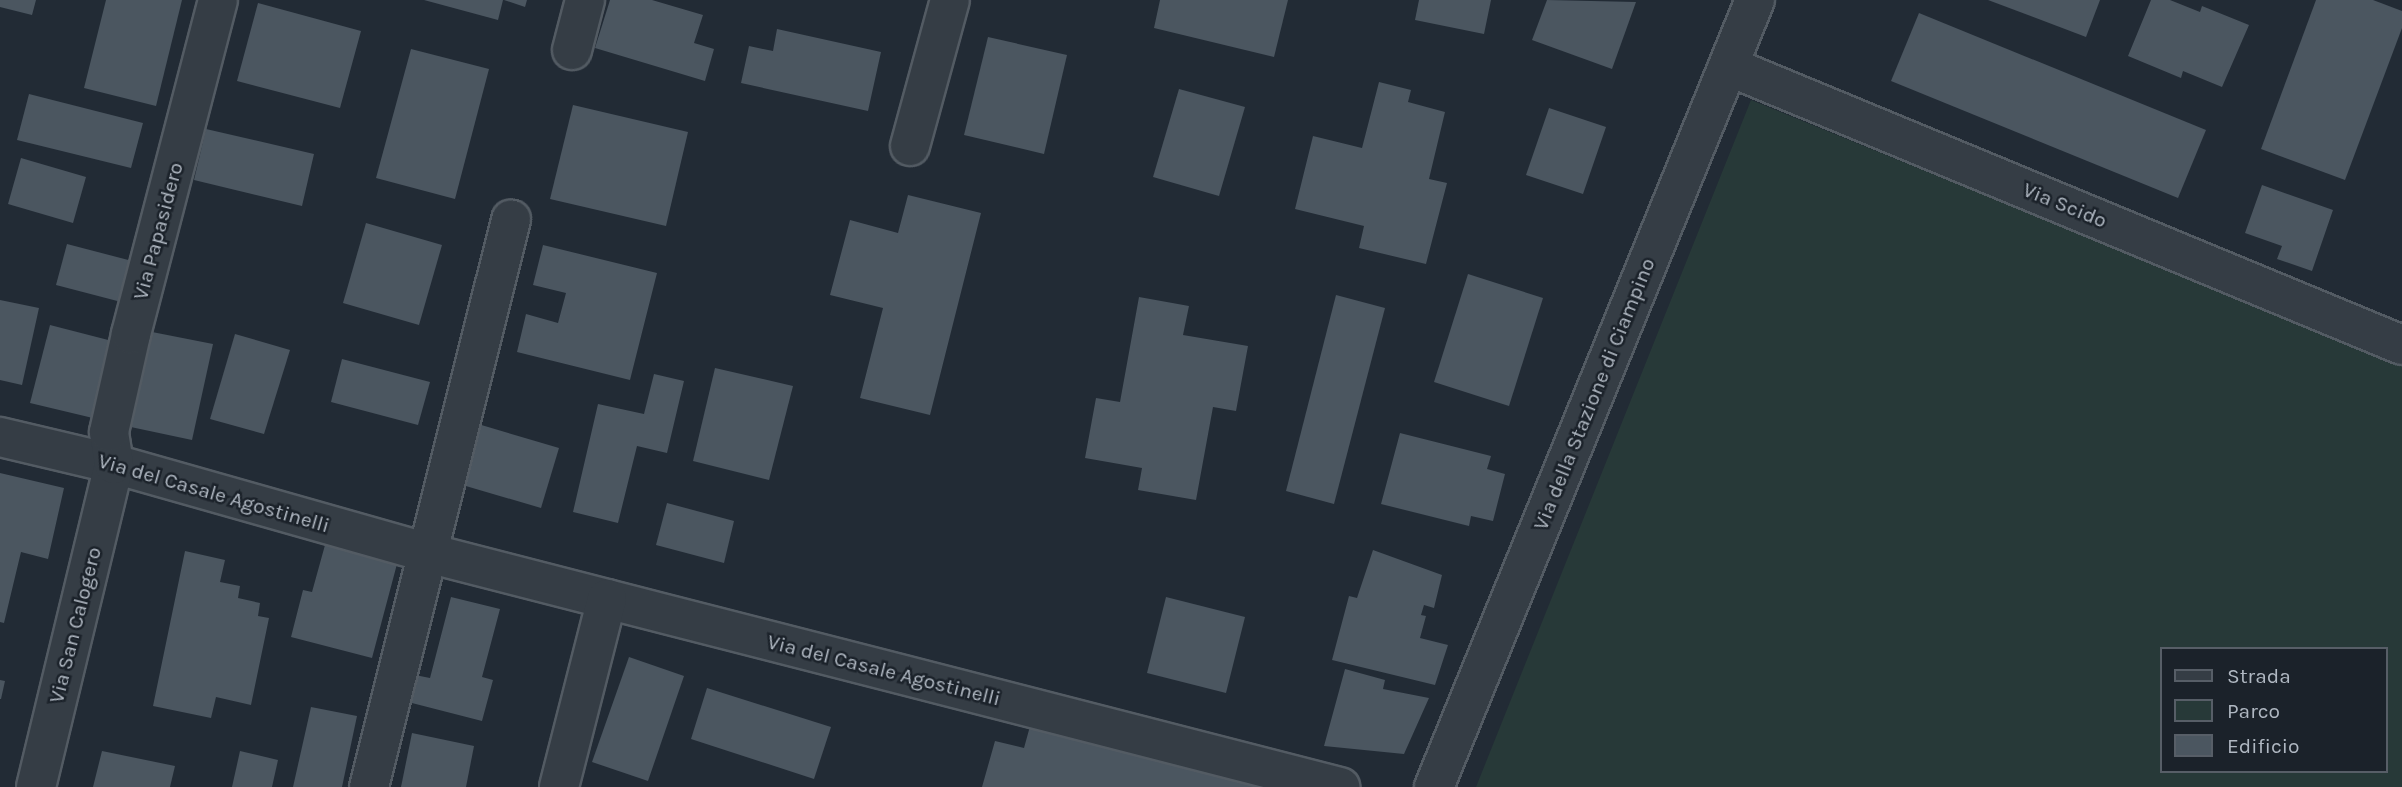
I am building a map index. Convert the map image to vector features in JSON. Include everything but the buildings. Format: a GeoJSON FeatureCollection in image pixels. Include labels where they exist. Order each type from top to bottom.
{"type":"FeatureCollection","features":[{"type":"Feature","properties":{"kind":"street","name":"Via Papasidero"},"geometry":{"type":"LineString","coordinates":[[114,464],[109,432],[114,407],[218,0]]}},
{"type":"Feature","properties":{"kind":"street"},"geometry":{"type":"LineString","coordinates":[[572,50],[585,0]]}},
{"type":"Feature","properties":{"kind":"street"},"geometry":{"type":"LineString","coordinates":[[910,146],[950,0]]}},
{"type":"Feature","properties":{"kind":"street","name":"Via della Stazione di Ciampino"},"geometry":{"type":"LineString","coordinates":[[1434,787],[1755,0]]}},
{"type":"Feature","properties":{"kind":"street","name":"Via Scido"},"geometry":{"type":"LineString","coordinates":[[1728,66],[2402,345]]}},
{"type":"Feature","properties":{"kind":"street"},"geometry":{"type":"LineString","coordinates":[[369,787],[511,220]]}},
{"type":"Feature","properties":{"kind":"street","name":"Via del Casale Agostinelli"},"geometry":{"type":"LineString","coordinates":[[0,437],[114,464],[428,553],[1340,787]]}},
{"type":"Feature","properties":{"kind":"street","name":"Via San Calogero"},"geometry":{"type":"LineString","coordinates":[[36,787],[114,464]]}},
{"type":"Feature","properties":{"kind":"street"},"geometry":{"type":"LineString","coordinates":[[559,787],[607,599]]}},
{"type":"Feature","properties":{"kind":"green space"},"geometry":{"type":"Polygon","coordinates":[[[1751,100],[2402,365],[2402,787],[1476,787],[1751,100]]]}}]}
